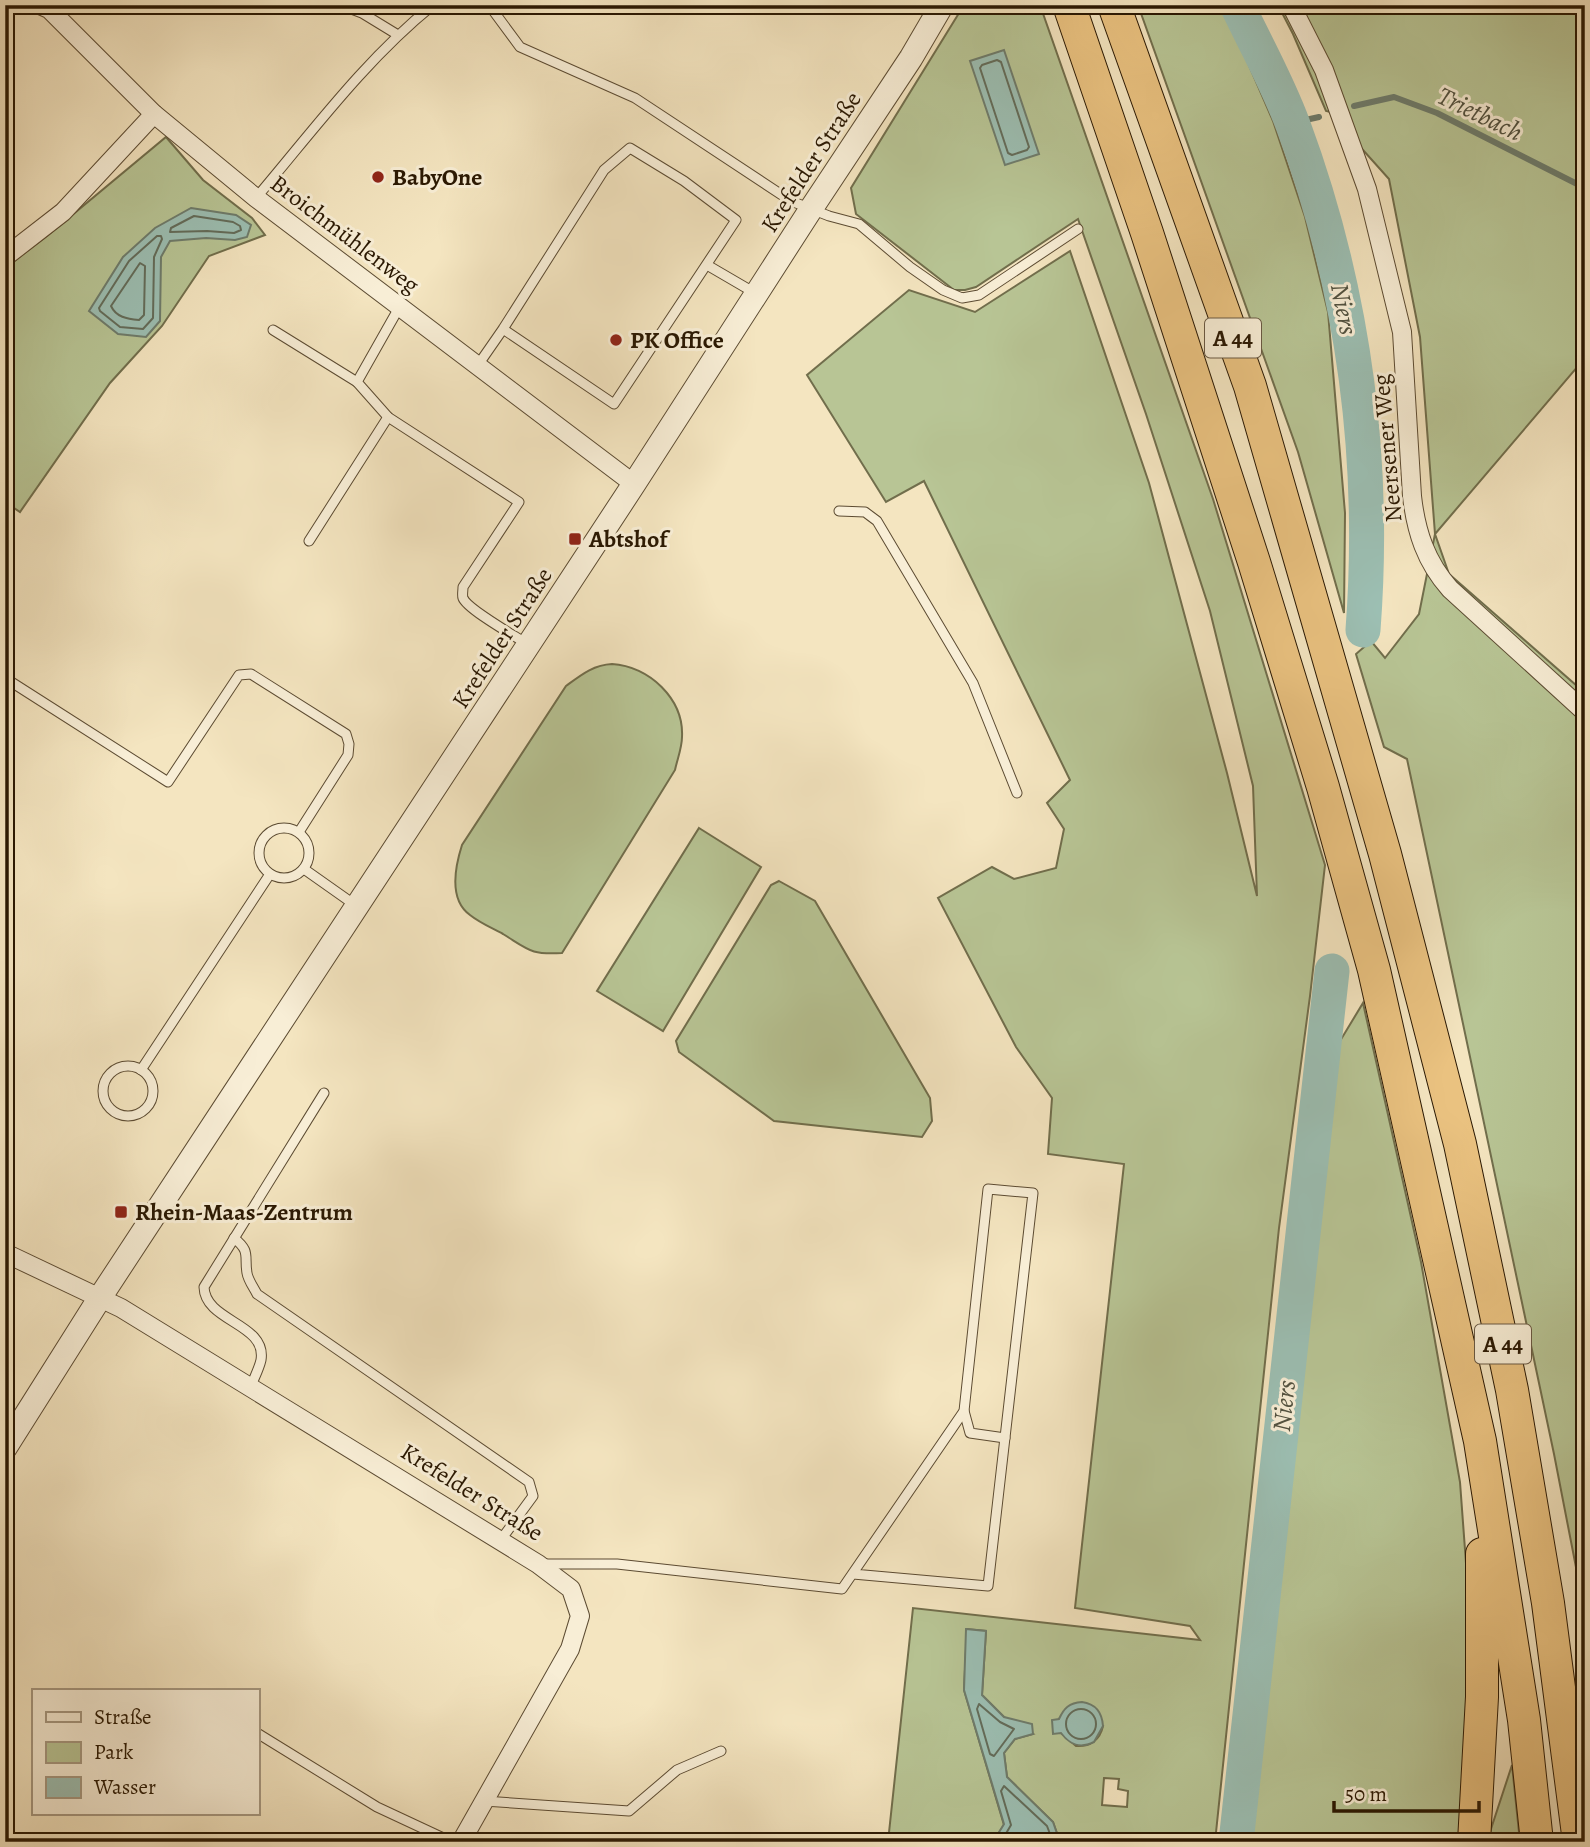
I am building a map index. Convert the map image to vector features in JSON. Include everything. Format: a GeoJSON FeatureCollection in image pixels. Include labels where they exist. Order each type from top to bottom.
{"type":"FeatureCollection","features":[{"type":"Feature","properties":{"kind":"highway","name":"A 44"},"geometry":{"type":"LineString","coordinates":[[1069,5],[1254,562],[1323,787],[1374,970],[1480,1441],[1524,1720],[1537,1842]]}},
{"type":"Feature","properties":{"kind":"highway","name":"A 44"},"geometry":{"type":"LineString","coordinates":[[1114,5],[1250,386],[1385,854],[1460,1144],[1512,1390],[1548,1603],[1579,1842]]}},
{"type":"Feature","properties":{"kind":"highway"},"geometry":{"type":"LineString","coordinates":[[1474,1842],[1482,1696],[1480,1441]]}},
{"type":"Feature","properties":{"kind":"street","name":"Krefelder Straße"},"geometry":{"type":"LineString","coordinates":[[5,1448],[100,1296],[635,484],[911,58],[942,5]]}},
{"type":"Feature","properties":{"kind":"street","name":"Neersener Weg"},"geometry":{"type":"LineString","coordinates":[[1291,5],[1324,70],[1367,189],[1399,319],[1412,496],[1423,548],[1450,589],[1585,712]]}},
{"type":"Feature","properties":{"kind":"street","name":"Broichmühlenweg"},"geometry":{"type":"LineString","coordinates":[[47,6],[154,114],[256,198],[635,484]]}},
{"type":"Feature","properties":{"kind":"street"},"geometry":{"type":"LineString","coordinates":[[5,257],[62,212],[154,114]]}},
{"type":"Feature","properties":{"kind":"street","name":"Krefelder Straße"},"geometry":{"type":"LineString","coordinates":[[5,1253],[100,1296],[538,1564],[571,1589],[580,1616],[570,1649],[463,1841]]}},
{"type":"Feature","properties":{"kind":"lane"},"geometry":{"type":"LineString","coordinates":[[341,5],[362,13],[398,35]]}},
{"type":"Feature","properties":{"kind":"lane"},"geometry":{"type":"LineString","coordinates":[[256,198],[372,62],[433,5]]}},
{"type":"Feature","properties":{"kind":"lane"},"geometry":{"type":"LineString","coordinates":[[489,5],[520,47],[635,98],[791,201],[859,224],[910,267],[943,290],[962,298],[979,295],[1078,229]]}},
{"type":"Feature","properties":{"kind":"lane"},"geometry":{"type":"LineString","coordinates":[[478,365],[604,170],[630,148],[684,181],[736,220],[614,404],[503,329]]}},
{"type":"Feature","properties":{"kind":"lane"},"geometry":{"type":"LineString","coordinates":[[707,265],[756,294]]}},
{"type":"Feature","properties":{"kind":"lane"},"geometry":{"type":"LineString","coordinates":[[357,382],[400,306]]}},
{"type":"Feature","properties":{"kind":"lane"},"geometry":{"type":"LineString","coordinates":[[273,330],[357,382],[388,417],[519,502],[463,587],[462,596],[481,615],[528,645]]}},
{"type":"Feature","properties":{"kind":"lane"},"geometry":{"type":"LineString","coordinates":[[309,541],[388,417]]}},
{"type":"Feature","properties":{"kind":"lane"},"geometry":{"type":"LineString","coordinates":[[839,511],[865,512],[877,522],[973,683],[1017,793]]}},
{"type":"Feature","properties":{"kind":"lane"},"geometry":{"type":"LineString","coordinates":[[5,678],[169,782],[239,674],[251,674],[346,734],[348,755],[299,832]]}},
{"type":"Feature","properties":{"kind":"lane"},"geometry":{"type":"LineString","coordinates":[[284,827],[299,832],[308,845],[308,861],[304,869],[292,877],[270,874],[264,868],[259,853],[263,838],[284,827]]}},
{"type":"Feature","properties":{"kind":"lane"},"geometry":{"type":"LineString","coordinates":[[304,869],[357,906]]}},
{"type":"Feature","properties":{"kind":"lane"},"geometry":{"type":"LineString","coordinates":[[141,1070],[270,874]]}},
{"type":"Feature","properties":{"kind":"lane"},"geometry":{"type":"LineString","coordinates":[[125,1067],[141,1070],[152,1082],[153,1098],[149,1105],[137,1115],[114,1112],[104,1099],[105,1082],[110,1074],[125,1067]]}},
{"type":"Feature","properties":{"kind":"lane"},"geometry":{"type":"LineString","coordinates":[[251,1386],[261,1359],[259,1344],[249,1332],[213,1309],[204,1297],[204,1287],[324,1093]]}},
{"type":"Feature","properties":{"kind":"lane"},"geometry":{"type":"LineString","coordinates":[[853,1574],[988,1586],[1033,1194],[988,1189],[964,1410],[970,1433],[1005,1437]]}},
{"type":"Feature","properties":{"kind":"lane"},"geometry":{"type":"LineString","coordinates":[[234,1238],[244,1247],[248,1260],[247,1274],[257,1294],[528,1482],[533,1496],[500,1541]]}},
{"type":"Feature","properties":{"kind":"lane"},"geometry":{"type":"LineString","coordinates":[[5,1303],[5,1322]]}},
{"type":"Feature","properties":{"kind":"lane"},"geometry":{"type":"LineString","coordinates":[[538,1564],[617,1564],[842,1589],[964,1410]]}},
{"type":"Feature","properties":{"kind":"lane"},"geometry":{"type":"LineString","coordinates":[[259,1734],[377,1807],[463,1841]]}},
{"type":"Feature","properties":{"kind":"lane"},"geometry":{"type":"LineString","coordinates":[[484,1801],[629,1811],[677,1770],[721,1751]]}},
{"type":"Feature","properties":{"kind":"lane"},"geometry":{"type":"LineString","coordinates":[[529,1842],[571,1842]]}},
{"type":"Feature","properties":{"kind":"green space"},"geometry":{"type":"Polygon","coordinates":[[[964,5],[1040,5],[1213,499],[1325,865],[1279,1228],[1215,1842],[1060,1842],[1053,1822],[1007,1777],[1004,1753],[1015,1739],[1033,1734],[1004,1717],[982,1695],[986,1631],[967,1629],[964,1690],[1004,1825],[993,1842],[888,1842],[913,1608],[1200,1640],[1190,1626],[1075,1608],[1124,1164],[1048,1154],[1052,1098],[1016,1047],[938,898],[992,867],[1014,879],[1056,868],[1064,829],[1047,803],[1070,780],[924,481],[886,502],[807,375],[909,290],[975,312],[1070,251],[1149,483],[1257,896],[1253,786],[1210,611],[1146,414],[1078,219],[976,287],[954,290],[856,214],[851,188],[964,5]],[[1059,1719],[1061,1733],[1076,1746],[1094,1742],[1103,1726],[1059,1719]],[[1104,1778],[1102,1805],[1127,1807],[1128,1791],[1118,1789],[1119,1779],[1104,1778]]]}},
{"type":"Feature","properties":{"kind":"green space"},"geometry":{"type":"Polygon","coordinates":[[[1138,5],[1223,5],[1273,121],[1305,217],[1328,312],[1345,513],[1344,613],[1298,452],[1138,5]]]}},
{"type":"Feature","properties":{"kind":"green space"},"geometry":{"type":"Polygon","coordinates":[[[1278,5],[1585,5],[1585,358],[1435,534],[1420,337],[1389,179],[1354,140],[1347,116],[1326,111],[1278,5]]]}},
{"type":"Feature","properties":{"kind":"green space"},"geometry":{"type":"Polygon","coordinates":[[[166,137],[203,180],[252,218],[265,235],[209,256],[162,326],[110,383],[20,512],[5,502],[5,268],[166,137]]]}},
{"type":"Feature","properties":{"kind":"green space"},"geometry":{"type":"Polygon","coordinates":[[[1435,534],[1449,574],[1585,693],[1585,1626],[1554,1454],[1407,759],[1384,747],[1356,654],[1371,641],[1385,658],[1419,614],[1435,534]]]}},
{"type":"Feature","properties":{"kind":"green space"},"geometry":{"type":"Polygon","coordinates":[[[612,664],[626,666],[651,678],[670,698],[681,723],[682,741],[675,770],[562,953],[537,952],[525,948],[463,908],[458,900],[455,882],[459,854],[462,845],[566,686],[593,668],[612,664]]]}},
{"type":"Feature","properties":{"kind":"green space"},"geometry":{"type":"Polygon","coordinates":[[[699,828],[761,867],[663,1031],[597,991],[699,828]]]}},
{"type":"Feature","properties":{"kind":"green space"},"geometry":{"type":"Polygon","coordinates":[[[779,881],[815,901],[930,1098],[932,1121],[922,1137],[774,1121],[679,1052],[676,1041],[771,885],[779,881]]]}},
{"type":"Feature","properties":{"kind":"green space"},"geometry":{"type":"Polygon","coordinates":[[[1363,1003],[1421,1262],[1460,1482],[1471,1631],[1460,1842],[1248,1842],[1314,1199],[1340,1041],[1363,1003]]]}},
{"type":"Feature","properties":{"kind":"green space"},"geometry":{"type":"Polygon","coordinates":[[[1512,1765],[1520,1842],[1489,1842],[1490,1832],[1512,1765]]]}},
{"type":"Feature","properties":{"kind":"water"},"geometry":{"type":"Polygon","coordinates":[[[1004,50],[1039,154],[1005,165],[970,61],[1004,50]]]}},
{"type":"Feature","properties":{"kind":"water"},"geometry":{"type":"Polygon","coordinates":[[[191,208],[236,215],[251,225],[247,237],[235,240],[206,238],[170,241],[161,257],[160,321],[146,337],[118,334],[89,311],[123,257],[155,228],[191,208]]]}},
{"type":"Feature","properties":{"kind":"water"},"geometry":{"type":"Polygon","coordinates":[[[966,1629],[986,1631],[982,1695],[1004,1717],[1032,1724],[1033,1734],[1015,1739],[1004,1753],[1007,1777],[1053,1822],[1060,1842],[993,1842],[1004,1824],[964,1690],[966,1629]]]}},
{"type":"Feature","properties":{"kind":"water"},"geometry":{"type":"Polygon","coordinates":[[[1082,1702],[1091,1705],[1101,1717],[1103,1726],[1094,1742],[1080,1745],[1072,1743],[1061,1733],[1053,1734],[1052,1720],[1059,1719],[1070,1705],[1082,1702]]]}},
{"type":"Feature","properties":{"kind":"waterway","name":"Niers"},"geometry":{"type":"LineString","coordinates":[[1237,5],[1293,125],[1314,186],[1345,311],[1362,437],[1366,501],[1363,630]]}},
{"type":"Feature","properties":{"kind":"waterway","name":"Trietbach"},"geometry":{"type":"LineString","coordinates":[[1354,106],[1394,97],[1437,113],[1585,188]]}},
{"type":"Feature","properties":{"kind":"waterway","name":"Trietbach"},"geometry":{"type":"LineString","coordinates":[[1292,123],[1319,117]]}},
{"type":"Feature","properties":{"kind":"waterway","name":"Niers"},"geometry":{"type":"LineString","coordinates":[[1236,1842],[1332,971]]}},
{"type":"Feature","properties":{"kind":"place","name":"BabyOne"},"geometry":{"type":"Point","coordinates":[378,177]}},
{"type":"Feature","properties":{"kind":"place","name":"PK Office"},"geometry":{"type":"Point","coordinates":[616,340]}},
{"type":"Feature","properties":{"kind":"place","name":"Abtshof"},"geometry":{"type":"Point","coordinates":[575,539]}},
{"type":"Feature","properties":{"kind":"place","name":"Rhein-Maas-Zentrum"},"geometry":{"type":"Point","coordinates":[121,1212]}}]}
